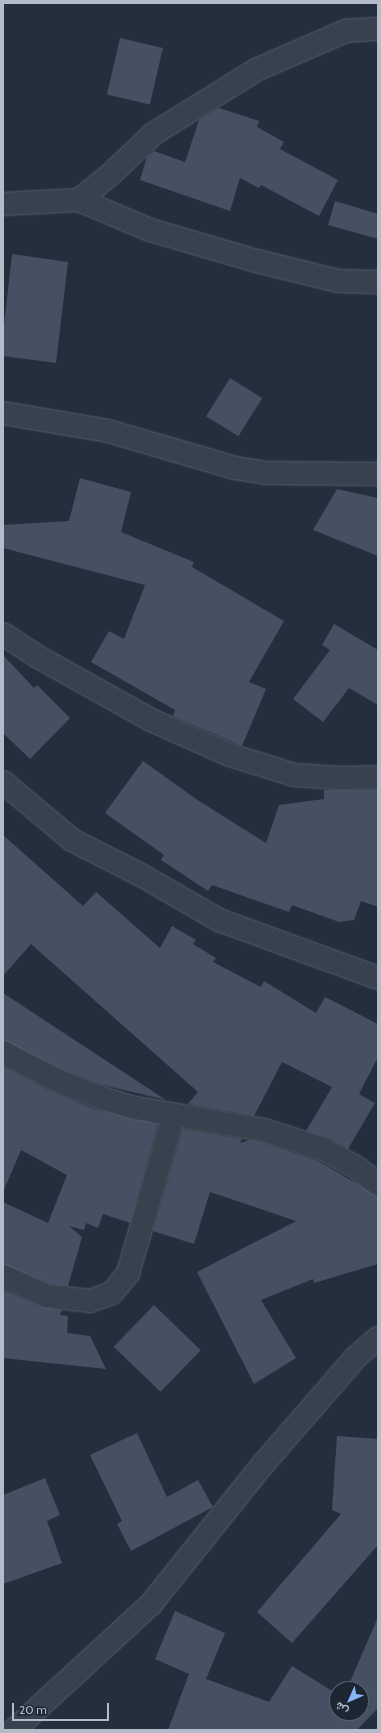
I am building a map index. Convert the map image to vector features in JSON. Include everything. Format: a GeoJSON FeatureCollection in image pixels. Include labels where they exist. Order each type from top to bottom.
{"type":"FeatureCollection","features":[{"type":"Feature","properties":{"kind":"street"},"geometry":{"type":"LineString","coordinates":[[78,200],[110,175],[153,134],[258,69],[346,31],[378,29]]}},
{"type":"Feature","properties":{"kind":"street"},"geometry":{"type":"LineString","coordinates":[[3,204],[78,200],[150,230],[257,261],[338,281],[378,282]]}},
{"type":"Feature","properties":{"kind":"street"},"geometry":{"type":"LineString","coordinates":[[3,413],[108,431],[235,468],[267,473],[378,474]]}},
{"type":"Feature","properties":{"kind":"street"},"geometry":{"type":"LineString","coordinates":[[3,634],[40,658],[151,720],[230,755],[294,775],[339,778],[378,777]]}},
{"type":"Feature","properties":{"kind":"street"},"geometry":{"type":"LineString","coordinates":[[3,782],[72,840],[141,875],[218,920],[378,978]]}},
{"type":"Feature","properties":{"kind":"street"},"geometry":{"type":"LineString","coordinates":[[3,1052],[54,1079],[99,1097],[174,1115],[264,1130],[323,1149],[356,1167],[378,1184]]}},
{"type":"Feature","properties":{"kind":"street"},"geometry":{"type":"LineString","coordinates":[[3,1276],[47,1296],[90,1301],[112,1293],[128,1273],[174,1115]]}},
{"type":"Feature","properties":{"kind":"street"},"geometry":{"type":"LineString","coordinates":[[14,1730],[151,1604],[264,1463],[356,1357],[378,1338]]}},
{"type":"Feature","properties":{"kind":"building"},"geometry":{"type":"Polygon","coordinates":[[[120,38],[163,48],[150,104],[107,95],[120,38]]]}},
{"type":"Feature","properties":{"kind":"building"},"geometry":{"type":"Polygon","coordinates":[[[219,108],[259,121],[257,127],[284,142],[280,149],[338,180],[319,216],[261,185],[259,188],[240,178],[230,211],[140,180],[147,157],[154,151],[185,162],[199,120],[219,108]]]}},
{"type":"Feature","properties":{"kind":"building"},"geometry":{"type":"Polygon","coordinates":[[[335,201],[378,214],[378,239],[328,225],[335,201]]]}},
{"type":"Feature","properties":{"kind":"building"},"geometry":{"type":"Polygon","coordinates":[[[12,254],[68,262],[56,363],[3,356],[3,334],[12,254]]]}},
{"type":"Feature","properties":{"kind":"building"},"geometry":{"type":"Polygon","coordinates":[[[230,378],[262,398],[238,436],[206,416],[230,378]]]}},
{"type":"Feature","properties":{"kind":"building"},"geometry":{"type":"Polygon","coordinates":[[[80,478],[131,492],[121,532],[194,562],[192,567],[284,621],[249,682],[266,689],[242,746],[173,716],[175,710],[91,662],[109,631],[124,639],[145,585],[3,548],[3,525],[69,521],[80,478]]]}},
{"type":"Feature","properties":{"kind":"building"},"geometry":{"type":"Polygon","coordinates":[[[337,489],[378,498],[378,556],[313,530],[337,489]]]}},
{"type":"Feature","properties":{"kind":"building"},"geometry":{"type":"Polygon","coordinates":[[[334,624],[378,650],[378,705],[349,688],[323,722],[293,699],[330,650],[322,645],[334,624]]]}},
{"type":"Feature","properties":{"kind":"building"},"geometry":{"type":"Polygon","coordinates":[[[3,655],[34,688],[37,685],[70,718],[30,759],[3,733],[3,655]]]}},
{"type":"Feature","properties":{"kind":"building"},"geometry":{"type":"Polygon","coordinates":[[[143,761],[199,801],[266,843],[279,805],[324,799],[324,790],[378,790],[378,907],[361,901],[354,920],[339,922],[292,905],[289,912],[212,885],[208,891],[161,860],[164,855],[105,813],[143,761]]]}},
{"type":"Feature","properties":{"kind":"building"},"geometry":{"type":"Polygon","coordinates":[[[3,835],[83,906],[96,892],[160,948],[172,926],[196,940],[193,944],[216,958],[213,962],[261,987],[264,981],[316,1013],[325,997],[378,1024],[378,1057],[359,1094],[375,1103],[348,1149],[329,1138],[306,1131],[332,1087],[282,1062],[254,1116],[188,1104],[198,1092],[31,944],[3,976],[3,835]]]}},
{"type":"Feature","properties":{"kind":"building"},"geometry":{"type":"Polygon","coordinates":[[[3,993],[166,1100],[103,1085],[59,1068],[3,1040],[3,993]]]}},
{"type":"Feature","properties":{"kind":"building"},"geometry":{"type":"Polygon","coordinates":[[[3,1066],[48,1090],[94,1109],[158,1124],[130,1223],[103,1214],[98,1228],[86,1223],[84,1230],[69,1226],[82,1237],[68,1286],[50,1284],[3,1264],[3,1202],[48,1223],[67,1175],[21,1150],[3,1192],[3,1066]]]}},
{"type":"Feature","properties":{"kind":"building"},"geometry":{"type":"Polygon","coordinates":[[[183,1129],[242,1139],[240,1143],[250,1140],[261,1142],[318,1161],[378,1196],[378,1264],[314,1283],[313,1279],[261,1300],[296,1358],[254,1384],[197,1272],[296,1221],[210,1192],[194,1244],[153,1231],[183,1129]]]}},
{"type":"Feature","properties":{"kind":"building"},"geometry":{"type":"Polygon","coordinates":[[[3,1290],[42,1307],[62,1310],[60,1315],[68,1316],[67,1333],[90,1336],[106,1369],[3,1358],[3,1290]]]}},
{"type":"Feature","properties":{"kind":"building"},"geometry":{"type":"Polygon","coordinates":[[[154,1305],[201,1350],[160,1392],[114,1347],[154,1305]]]}},
{"type":"Feature","properties":{"kind":"building"},"geometry":{"type":"Polygon","coordinates":[[[137,1433],[167,1497],[198,1480],[213,1507],[131,1551],[117,1524],[122,1521],[90,1455],[137,1433]]]}},
{"type":"Feature","properties":{"kind":"building"},"geometry":{"type":"Polygon","coordinates":[[[337,1436],[378,1439],[378,1545],[292,1643],[257,1612],[341,1514],[332,1510],[337,1436]]]}},
{"type":"Feature","properties":{"kind":"building"},"geometry":{"type":"Polygon","coordinates":[[[45,1478],[60,1515],[47,1521],[62,1563],[3,1584],[3,1495],[45,1478]]]}},
{"type":"Feature","properties":{"kind":"building"},"geometry":{"type":"Polygon","coordinates":[[[175,1611],[225,1633],[206,1679],[269,1702],[292,1666],[329,1689],[329,1721],[366,1721],[357,1730],[168,1730],[189,1674],[155,1659],[175,1611]]]}},
{"type":"Feature","properties":{"kind":"building"},"geometry":{"type":"Polygon","coordinates":[[[378,1617],[378,1708],[369,1717],[369,1681],[350,1681],[378,1617]]]}}]}
